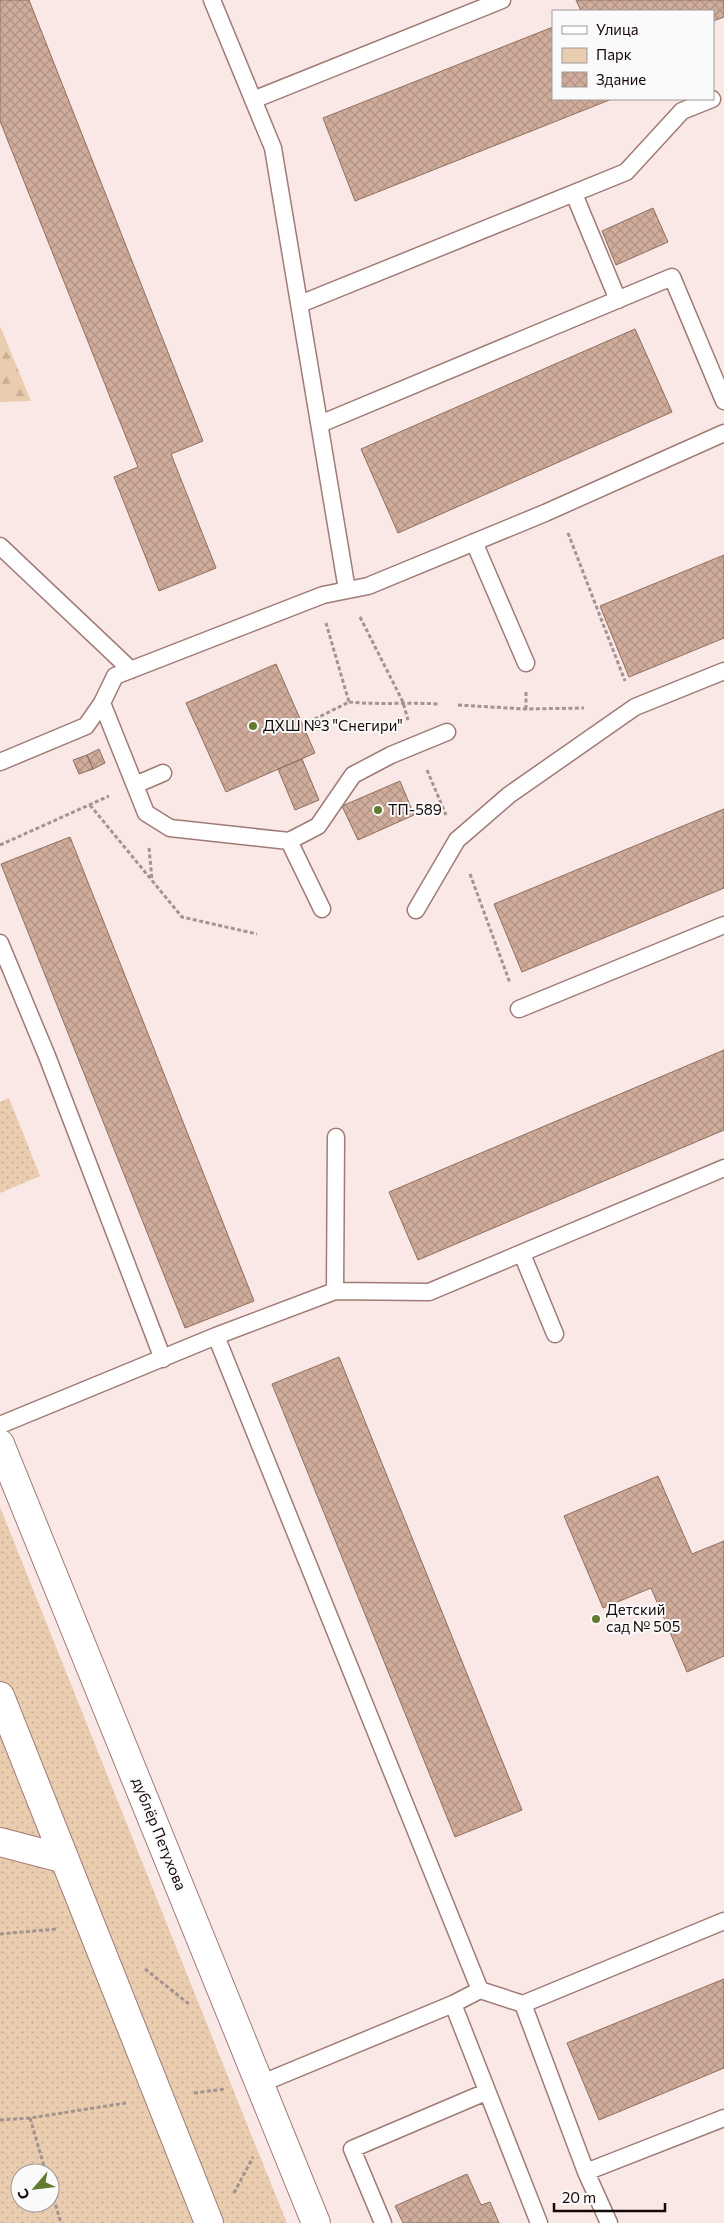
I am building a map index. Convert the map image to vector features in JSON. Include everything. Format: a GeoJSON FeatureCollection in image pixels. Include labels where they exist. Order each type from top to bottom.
{"type":"FeatureCollection","features":[{"type":"Feature","properties":{"kind":"street","name":"дублёр Петухова"},"geometry":{"type":"LineString","coordinates":[[0,1444],[316,2223]]}},
{"type":"Feature","properties":{"kind":"street"},"geometry":{"type":"LineString","coordinates":[[0,1696],[208,2223]]}},
{"type":"Feature","properties":{"kind":"street"},"geometry":{"type":"LineString","coordinates":[[0,1842],[65,1859]]}},
{"type":"Feature","properties":{"kind":"lane"},"geometry":{"type":"LineString","coordinates":[[212,0],[273,148],[346,590]]}},
{"type":"Feature","properties":{"kind":"lane"},"geometry":{"type":"LineString","coordinates":[[253,100],[502,0]]}},
{"type":"Feature","properties":{"kind":"lane"},"geometry":{"type":"LineString","coordinates":[[300,304],[626,172],[682,111],[710,100]]}},
{"type":"Feature","properties":{"kind":"lane"},"geometry":{"type":"LineString","coordinates":[[574,194],[618,300]]}},
{"type":"Feature","properties":{"kind":"lane"},"geometry":{"type":"LineString","coordinates":[[320,424],[672,277],[724,401]]}},
{"type":"Feature","properties":{"kind":"lane"},"geometry":{"type":"LineString","coordinates":[[0,762],[86,726],[102,703],[114,676],[323,595],[368,586],[558,507],[724,433]]}},
{"type":"Feature","properties":{"kind":"lane"},"geometry":{"type":"LineString","coordinates":[[474,542],[526,663]]}},
{"type":"Feature","properties":{"kind":"lane"},"geometry":{"type":"LineString","coordinates":[[0,546],[131,670]]}},
{"type":"Feature","properties":{"kind":"lane"},"geometry":{"type":"LineString","coordinates":[[416,910],[457,840],[509,795],[635,707],[724,671]]}},
{"type":"Feature","properties":{"kind":"lane"},"geometry":{"type":"LineString","coordinates":[[102,703],[146,813],[170,828],[289,841],[318,826],[353,775],[447,732]]}},
{"type":"Feature","properties":{"kind":"lane"},"geometry":{"type":"LineString","coordinates":[[135,785],[163,774]]}},
{"type":"Feature","properties":{"kind":"lane"},"geometry":{"type":"LineString","coordinates":[[289,841],[322,909]]}},
{"type":"Feature","properties":{"kind":"lane"},"geometry":{"type":"LineString","coordinates":[[519,1009],[724,925]]}},
{"type":"Feature","properties":{"kind":"lane"},"geometry":{"type":"LineString","coordinates":[[0,943],[47,1056],[163,1359]]}},
{"type":"Feature","properties":{"kind":"lane"},"geometry":{"type":"LineString","coordinates":[[335,1291],[336,1137]]}},
{"type":"Feature","properties":{"kind":"lane"},"geometry":{"type":"LineString","coordinates":[[0,1425],[216,1336],[335,1291],[429,1292],[724,1168]]}},
{"type":"Feature","properties":{"kind":"lane"},"geometry":{"type":"LineString","coordinates":[[522,1254],[556,1334]]}},
{"type":"Feature","properties":{"kind":"lane"},"geometry":{"type":"LineString","coordinates":[[216,1336],[480,1990]]}},
{"type":"Feature","properties":{"kind":"lane"},"geometry":{"type":"LineString","coordinates":[[260,2084],[453,2004],[480,1990],[523,2004],[724,1921]]}},
{"type":"Feature","properties":{"kind":"lane"},"geometry":{"type":"LineString","coordinates":[[453,2004],[539,2223]]}},
{"type":"Feature","properties":{"kind":"lane"},"geometry":{"type":"LineString","coordinates":[[523,2004],[586,2172],[609,2223]]}},
{"type":"Feature","properties":{"kind":"lane"},"geometry":{"type":"LineString","coordinates":[[383,2223],[352,2149],[486,2092]]}},
{"type":"Feature","properties":{"kind":"lane"},"geometry":{"type":"LineString","coordinates":[[586,2172],[724,2118]]}},
{"type":"Feature","properties":{"kind":"path"},"geometry":{"type":"LineString","coordinates":[[558,507],[635,707]]}},
{"type":"Feature","properties":{"kind":"path"},"geometry":{"type":"LineString","coordinates":[[346,590],[403,702],[416,745],[457,840],[519,1009]]}},
{"type":"Feature","properties":{"kind":"path"},"geometry":{"type":"LineString","coordinates":[[323,595],[324,613],[349,702]]}},
{"type":"Feature","properties":{"kind":"path"},"geometry":{"type":"LineString","coordinates":[[303,725],[349,702],[441,704]]}},
{"type":"Feature","properties":{"kind":"path"},"geometry":{"type":"LineString","coordinates":[[450,704],[526,709],[586,708]]}},
{"type":"Feature","properties":{"kind":"path"},"geometry":{"type":"LineString","coordinates":[[0,845],[135,785]]}},
{"type":"Feature","properties":{"kind":"path"},"geometry":{"type":"LineString","coordinates":[[90,805],[182,917],[256,934]]}},
{"type":"Feature","properties":{"kind":"path"},"geometry":{"type":"LineString","coordinates":[[30,2118],[43,2163]]}},
{"type":"Feature","properties":{"kind":"path"},"geometry":{"type":"LineString","coordinates":[[232,2198],[257,2149],[279,2131]]}},
{"type":"Feature","properties":{"kind":"green space"},"geometry":{"type":"Polygon","coordinates":[[[0,326],[31,401],[0,402],[0,326]]]}},
{"type":"Feature","properties":{"kind":"green space"},"geometry":{"type":"Polygon","coordinates":[[[9,1098],[40,1176],[0,1193],[0,1102],[9,1098]]]}},
{"type":"Feature","properties":{"kind":"green space"},"geometry":{"type":"Polygon","coordinates":[[[0,1507],[287,2223],[0,2223],[0,1507]]]}},
{"type":"Feature","properties":{"kind":"building"},"geometry":{"type":"Polygon","coordinates":[[[0,0],[29,0],[203,441],[171,454],[216,568],[159,591],[114,477],[138,467],[0,121],[0,0]]]}},
{"type":"Feature","properties":{"kind":"building"},"geometry":{"type":"Polygon","coordinates":[[[576,0],[724,0],[724,17],[714,21],[714,10],[581,10],[576,0]]]}},
{"type":"Feature","properties":{"kind":"building"},"geometry":{"type":"Polygon","coordinates":[[[552,27],[552,100],[609,100],[355,201],[323,118],[552,27]]]}},
{"type":"Feature","properties":{"kind":"building"},"geometry":{"type":"Polygon","coordinates":[[[653,208],[668,242],[616,265],[602,231],[653,208]]]}},
{"type":"Feature","properties":{"kind":"building"},"geometry":{"type":"Polygon","coordinates":[[[635,329],[672,412],[398,533],[361,449],[635,329]]]}},
{"type":"Feature","properties":{"kind":"building"},"geometry":{"type":"Polygon","coordinates":[[[724,555],[724,638],[629,677],[600,606],[724,555]]]}},
{"type":"Feature","properties":{"kind":"building"},"geometry":{"type":"Polygon","coordinates":[[[276,664],[315,753],[226,792],[186,703],[276,664]]]}},
{"type":"Feature","properties":{"kind":"building"},"geometry":{"type":"Polygon","coordinates":[[[99,749],[105,763],[93,769],[87,755],[99,749]]]}},
{"type":"Feature","properties":{"kind":"building"},"geometry":{"type":"Polygon","coordinates":[[[87,755],[93,769],[79,774],[73,760],[87,755]]]}},
{"type":"Feature","properties":{"kind":"building"},"geometry":{"type":"Polygon","coordinates":[[[302,759],[319,800],[295,810],[278,769],[302,759]]]}},
{"type":"Feature","properties":{"kind":"building","name":"ТП-589"},"geometry":{"type":"Polygon","coordinates":[[[400,781],[414,815],[358,840],[342,806],[400,781]]]}},
{"type":"Feature","properties":{"kind":"building"},"geometry":{"type":"Polygon","coordinates":[[[724,809],[724,888],[522,972],[494,904],[724,809]]]}},
{"type":"Feature","properties":{"kind":"building"},"geometry":{"type":"Polygon","coordinates":[[[70,837],[254,1301],[185,1328],[1,864],[70,837]]]}},
{"type":"Feature","properties":{"kind":"building"},"geometry":{"type":"Polygon","coordinates":[[[724,1050],[724,1130],[418,1260],[389,1192],[724,1050]]]}},
{"type":"Feature","properties":{"kind":"building"},"geometry":{"type":"Polygon","coordinates":[[[339,1357],[522,1810],[455,1837],[272,1384],[339,1357]]]}},
{"type":"Feature","properties":{"kind":"building"},"geometry":{"type":"Polygon","coordinates":[[[658,1476],[692,1554],[724,1541],[724,1656],[687,1672],[651,1588],[603,1608],[564,1516],[658,1476]]]}},
{"type":"Feature","properties":{"kind":"building"},"geometry":{"type":"Polygon","coordinates":[[[724,1979],[724,2068],[599,2120],[567,2043],[724,1979]]]}},
{"type":"Feature","properties":{"kind":"building"},"geometry":{"type":"Polygon","coordinates":[[[467,2174],[481,2205],[490,2202],[499,2223],[403,2223],[395,2206],[467,2174]]]}},
{"type":"Feature","properties":{"kind":"place","name":"ДХШ №3 \"Снегири\""},"geometry":{"type":"Point","coordinates":[253,726]}},
{"type":"Feature","properties":{"kind":"place","name":"ТП-589"},"geometry":{"type":"Point","coordinates":[378,810]}},
{"type":"Feature","properties":{"kind":"place","name":"Детский сад № 505"},"geometry":{"type":"Point","coordinates":[596,1619]}}]}
